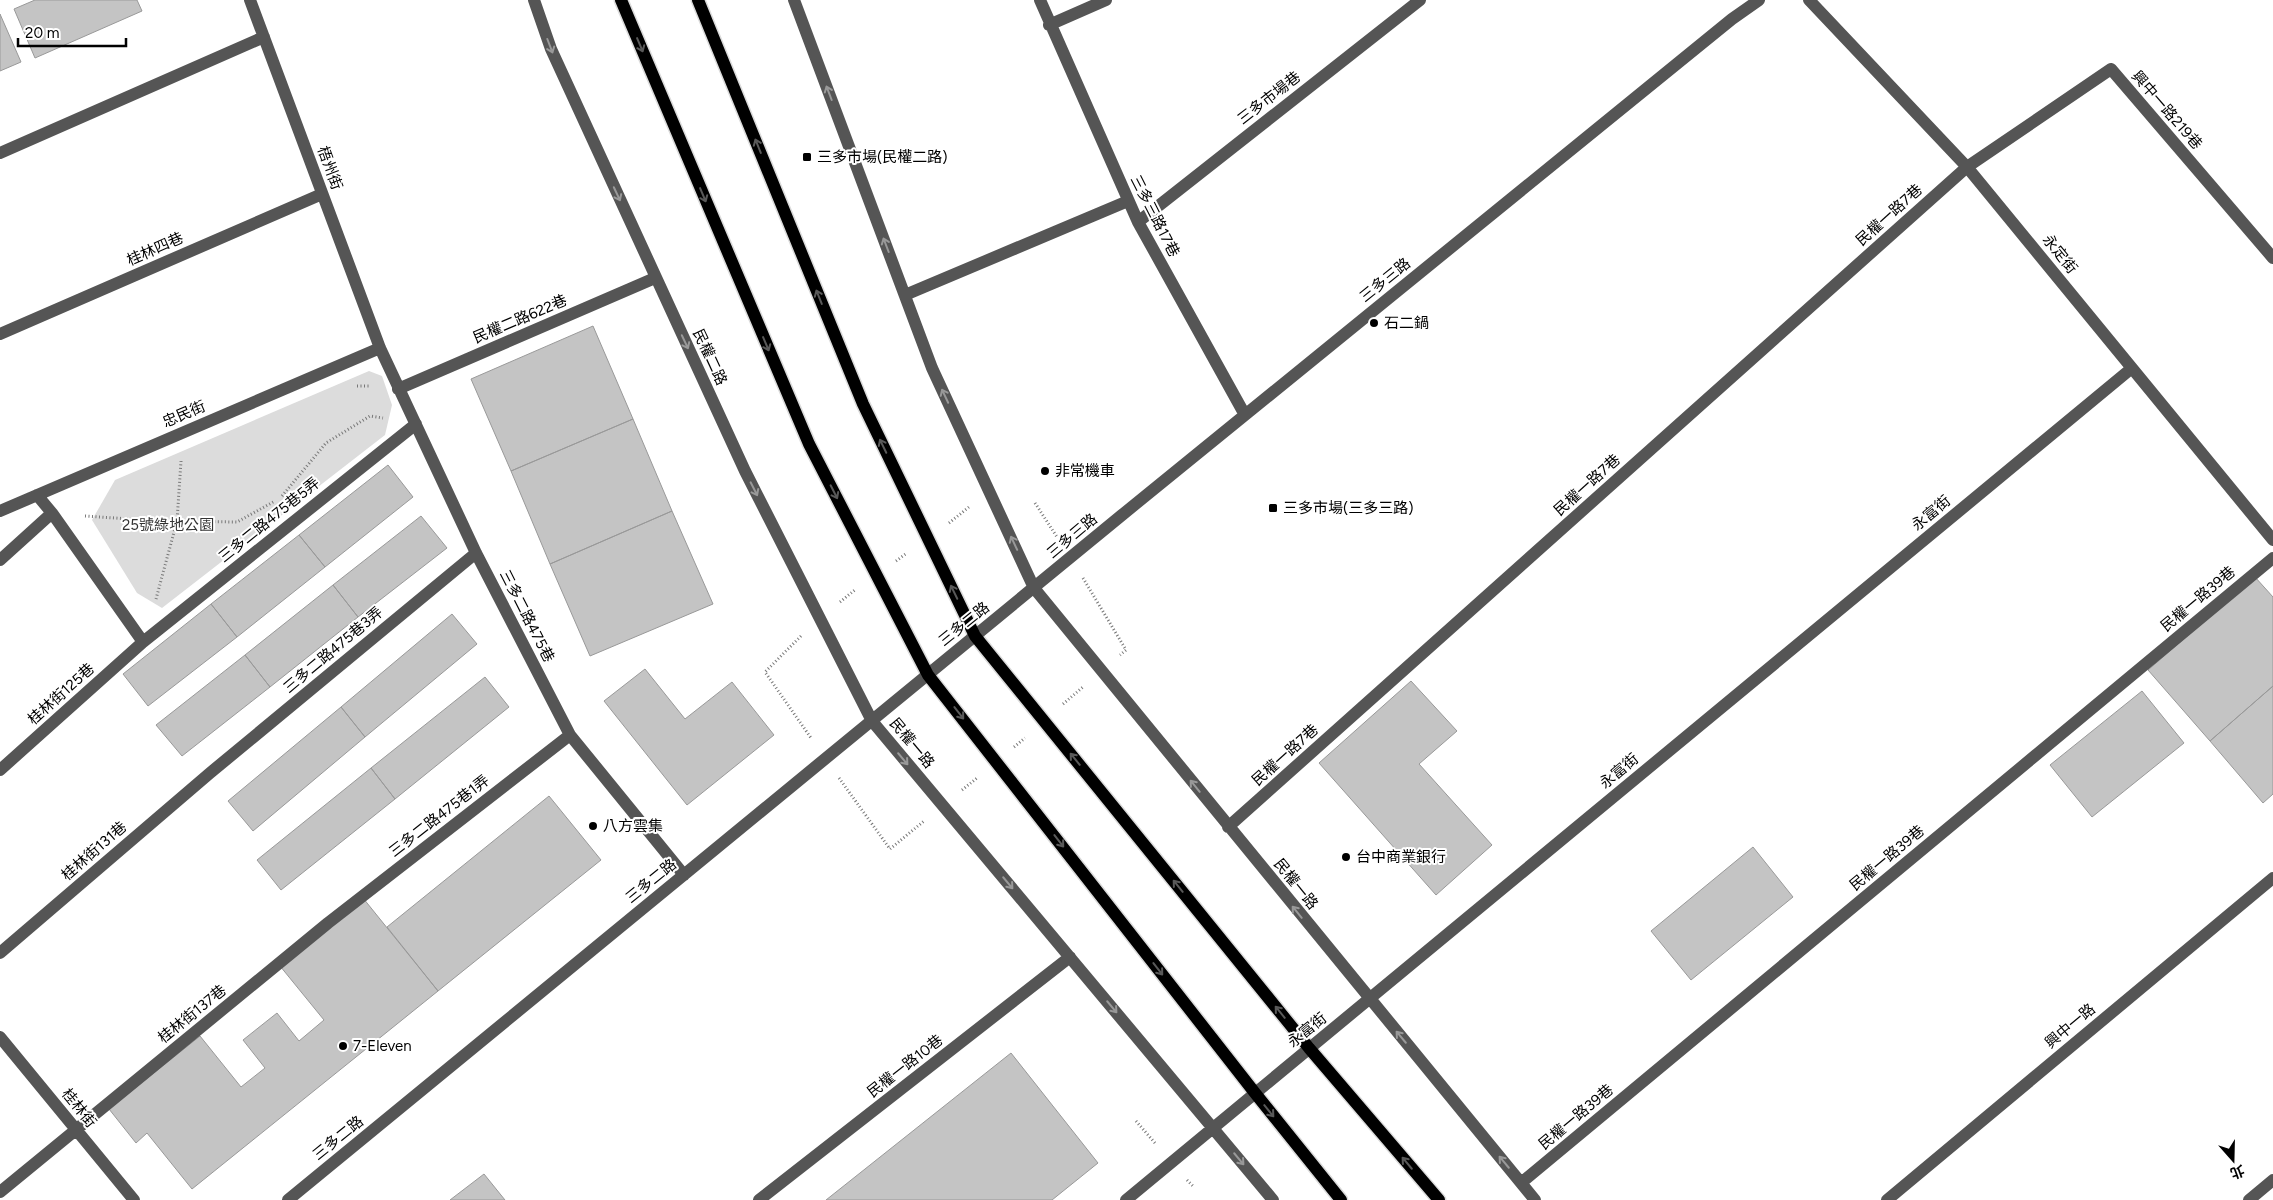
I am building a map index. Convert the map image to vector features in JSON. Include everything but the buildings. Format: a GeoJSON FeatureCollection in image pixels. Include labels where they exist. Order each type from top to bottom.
{"type":"FeatureCollection","features":[{"type":"Feature","properties":{"kind":"main road"},"geometry":{"type":"LineString","coordinates":[[621,0],[808,444],[928,675],[1341,1200]]}},
{"type":"Feature","properties":{"kind":"main road"},"geometry":{"type":"LineString","coordinates":[[698,0],[863,404],[975,636],[1309,1048],[1439,1200]]}},
{"type":"Feature","properties":{"kind":"street","name":"梧州街"},"geometry":{"type":"LineString","coordinates":[[250,0],[380,348]]}},
{"type":"Feature","properties":{"kind":"street","name":"民權二路"},"geometry":{"type":"LineString","coordinates":[[534,0],[550,49],[745,471],[872,721]]}},
{"type":"Feature","properties":{"kind":"street"},"geometry":{"type":"LineString","coordinates":[[794,0],[932,368],[1034,588]]}},
{"type":"Feature","properties":{"kind":"street","name":"三多三路17巷"},"geometry":{"type":"LineString","coordinates":[[1040,0],[1138,222],[1245,415]]}},
{"type":"Feature","properties":{"kind":"street"},"geometry":{"type":"LineString","coordinates":[[1049,24],[1106,0]]}},
{"type":"Feature","properties":{"kind":"street","name":"三多市場巷"},"geometry":{"type":"LineString","coordinates":[[1138,222],[1420,0]]}},
{"type":"Feature","properties":{"kind":"street","name":"永定街"},"geometry":{"type":"LineString","coordinates":[[1809,0],[1967,167],[2273,540]]}},
{"type":"Feature","properties":{"kind":"street","name":"三多三路"},"geometry":{"type":"LineString","coordinates":[[1034,588],[1755,1]]}},
{"type":"Feature","properties":{"kind":"street"},"geometry":{"type":"LineString","coordinates":[[0,153],[264,38]]}},
{"type":"Feature","properties":{"kind":"street","name":"興中一路219巷"},"geometry":{"type":"LineString","coordinates":[[1967,167],[2111,69],[2273,258]]}},
{"type":"Feature","properties":{"kind":"street","name":"民權一路7巷"},"geometry":{"type":"LineString","coordinates":[[1228,827],[1967,167]]}},
{"type":"Feature","properties":{"kind":"street","name":"桂林四巷"},"geometry":{"type":"LineString","coordinates":[[0,334],[322,194]]}},
{"type":"Feature","properties":{"kind":"street"},"geometry":{"type":"LineString","coordinates":[[904,295],[1128,201]]}},
{"type":"Feature","properties":{"kind":"street","name":"民權二路622巷"},"geometry":{"type":"LineString","coordinates":[[398,389],[656,278]]}},
{"type":"Feature","properties":{"kind":"street","name":"三多二路475巷"},"geometry":{"type":"LineString","coordinates":[[380,348],[476,552],[570,734],[684,875]]}},
{"type":"Feature","properties":{"kind":"street","name":"忠民街"},"geometry":{"type":"LineString","coordinates":[[0,511],[380,348]]}},
{"type":"Feature","properties":{"kind":"street","name":"永富街"},"geometry":{"type":"LineString","coordinates":[[1126,1200],[2132,368]]}},
{"type":"Feature","properties":{"kind":"street","name":"三多二路475巷5弄"},"geometry":{"type":"LineString","coordinates":[[143,642],[416,424]]}},
{"type":"Feature","properties":{"kind":"street"},"geometry":{"type":"LineString","coordinates":[[37,495],[52,513],[143,642]]}},
{"type":"Feature","properties":{"kind":"street"},"geometry":{"type":"LineString","coordinates":[[0,560],[52,513]]}},
{"type":"Feature","properties":{"kind":"street","name":"三多二路475巷3弄"},"geometry":{"type":"LineString","coordinates":[[210,773],[476,552]]}},
{"type":"Feature","properties":{"kind":"street","name":"民權一路39巷"},"geometry":{"type":"LineString","coordinates":[[1521,1183],[2273,558]]}},
{"type":"Feature","properties":{"kind":"street","name":"三多二路"},"geometry":{"type":"LineString","coordinates":[[288,1200],[1034,588]]}},
{"type":"Feature","properties":{"kind":"street","name":"民權一路"},"geometry":{"type":"LineString","coordinates":[[1034,588],[1535,1200]]}},
{"type":"Feature","properties":{"kind":"street","name":"桂林街125巷"},"geometry":{"type":"LineString","coordinates":[[0,770],[143,642]]}},
{"type":"Feature","properties":{"kind":"street","name":"民權一路"},"geometry":{"type":"LineString","coordinates":[[872,721],[1273,1200]]}},
{"type":"Feature","properties":{"kind":"street","name":"三多二路475巷1弄"},"geometry":{"type":"LineString","coordinates":[[328,924],[570,734]]}},
{"type":"Feature","properties":{"kind":"street","name":"桂林街131巷"},"geometry":{"type":"LineString","coordinates":[[0,953],[210,773]]}},
{"type":"Feature","properties":{"kind":"street","name":"興中一路"},"geometry":{"type":"LineString","coordinates":[[1887,1200],[2273,878]]}},
{"type":"Feature","properties":{"kind":"street","name":"桂林街137巷"},"geometry":{"type":"LineString","coordinates":[[0,1192],[328,924]]}},
{"type":"Feature","properties":{"kind":"street","name":"民權一路10巷"},"geometry":{"type":"LineString","coordinates":[[759,1200],[1070,957]]}},
{"type":"Feature","properties":{"kind":"street","name":"桂林街"},"geometry":{"type":"LineString","coordinates":[[0,1037],[134,1200]]}},
{"type":"Feature","properties":{"kind":"street"},"geometry":{"type":"LineString","coordinates":[[2249,1200],[2273,1180]]}},
{"type":"Feature","properties":{"kind":"path"},"geometry":{"type":"LineString","coordinates":[[348,390],[357,386],[374,386]]}},
{"type":"Feature","properties":{"kind":"path"},"geometry":{"type":"LineString","coordinates":[[52,513],[177,522],[237,522],[280,499],[326,443],[370,416],[387,418],[383,410]]}},
{"type":"Feature","properties":{"kind":"path"},"geometry":{"type":"LineString","coordinates":[[143,642],[177,522],[180,461],[189,457]]}},
{"type":"Feature","properties":{"kind":"green space","name":"25號綠地公園"},"geometry":{"type":"Polygon","coordinates":[[[369,371],[382,376],[392,405],[385,435],[162,608],[137,593],[92,520],[115,480],[369,371]]]}},
{"type":"Feature","properties":{"kind":"place","name":"三多市場(民權二路)"},"geometry":{"type":"Point","coordinates":[807,157]}},
{"type":"Feature","properties":{"kind":"place","name":"石二鍋"},"geometry":{"type":"Point","coordinates":[1374,323]}},
{"type":"Feature","properties":{"kind":"place","name":"非常機車"},"geometry":{"type":"Point","coordinates":[1045,471]}},
{"type":"Feature","properties":{"kind":"place","name":"三多市場(三多三路)"},"geometry":{"type":"Point","coordinates":[1273,508]}},
{"type":"Feature","properties":{"kind":"place","name":"八方雲集"},"geometry":{"type":"Point","coordinates":[593,826]}},
{"type":"Feature","properties":{"kind":"place","name":"台中商業銀行"},"geometry":{"type":"Point","coordinates":[1346,857]}},
{"type":"Feature","properties":{"kind":"place","name":"7-Eleven"},"geometry":{"type":"Point","coordinates":[343,1046]}}]}
